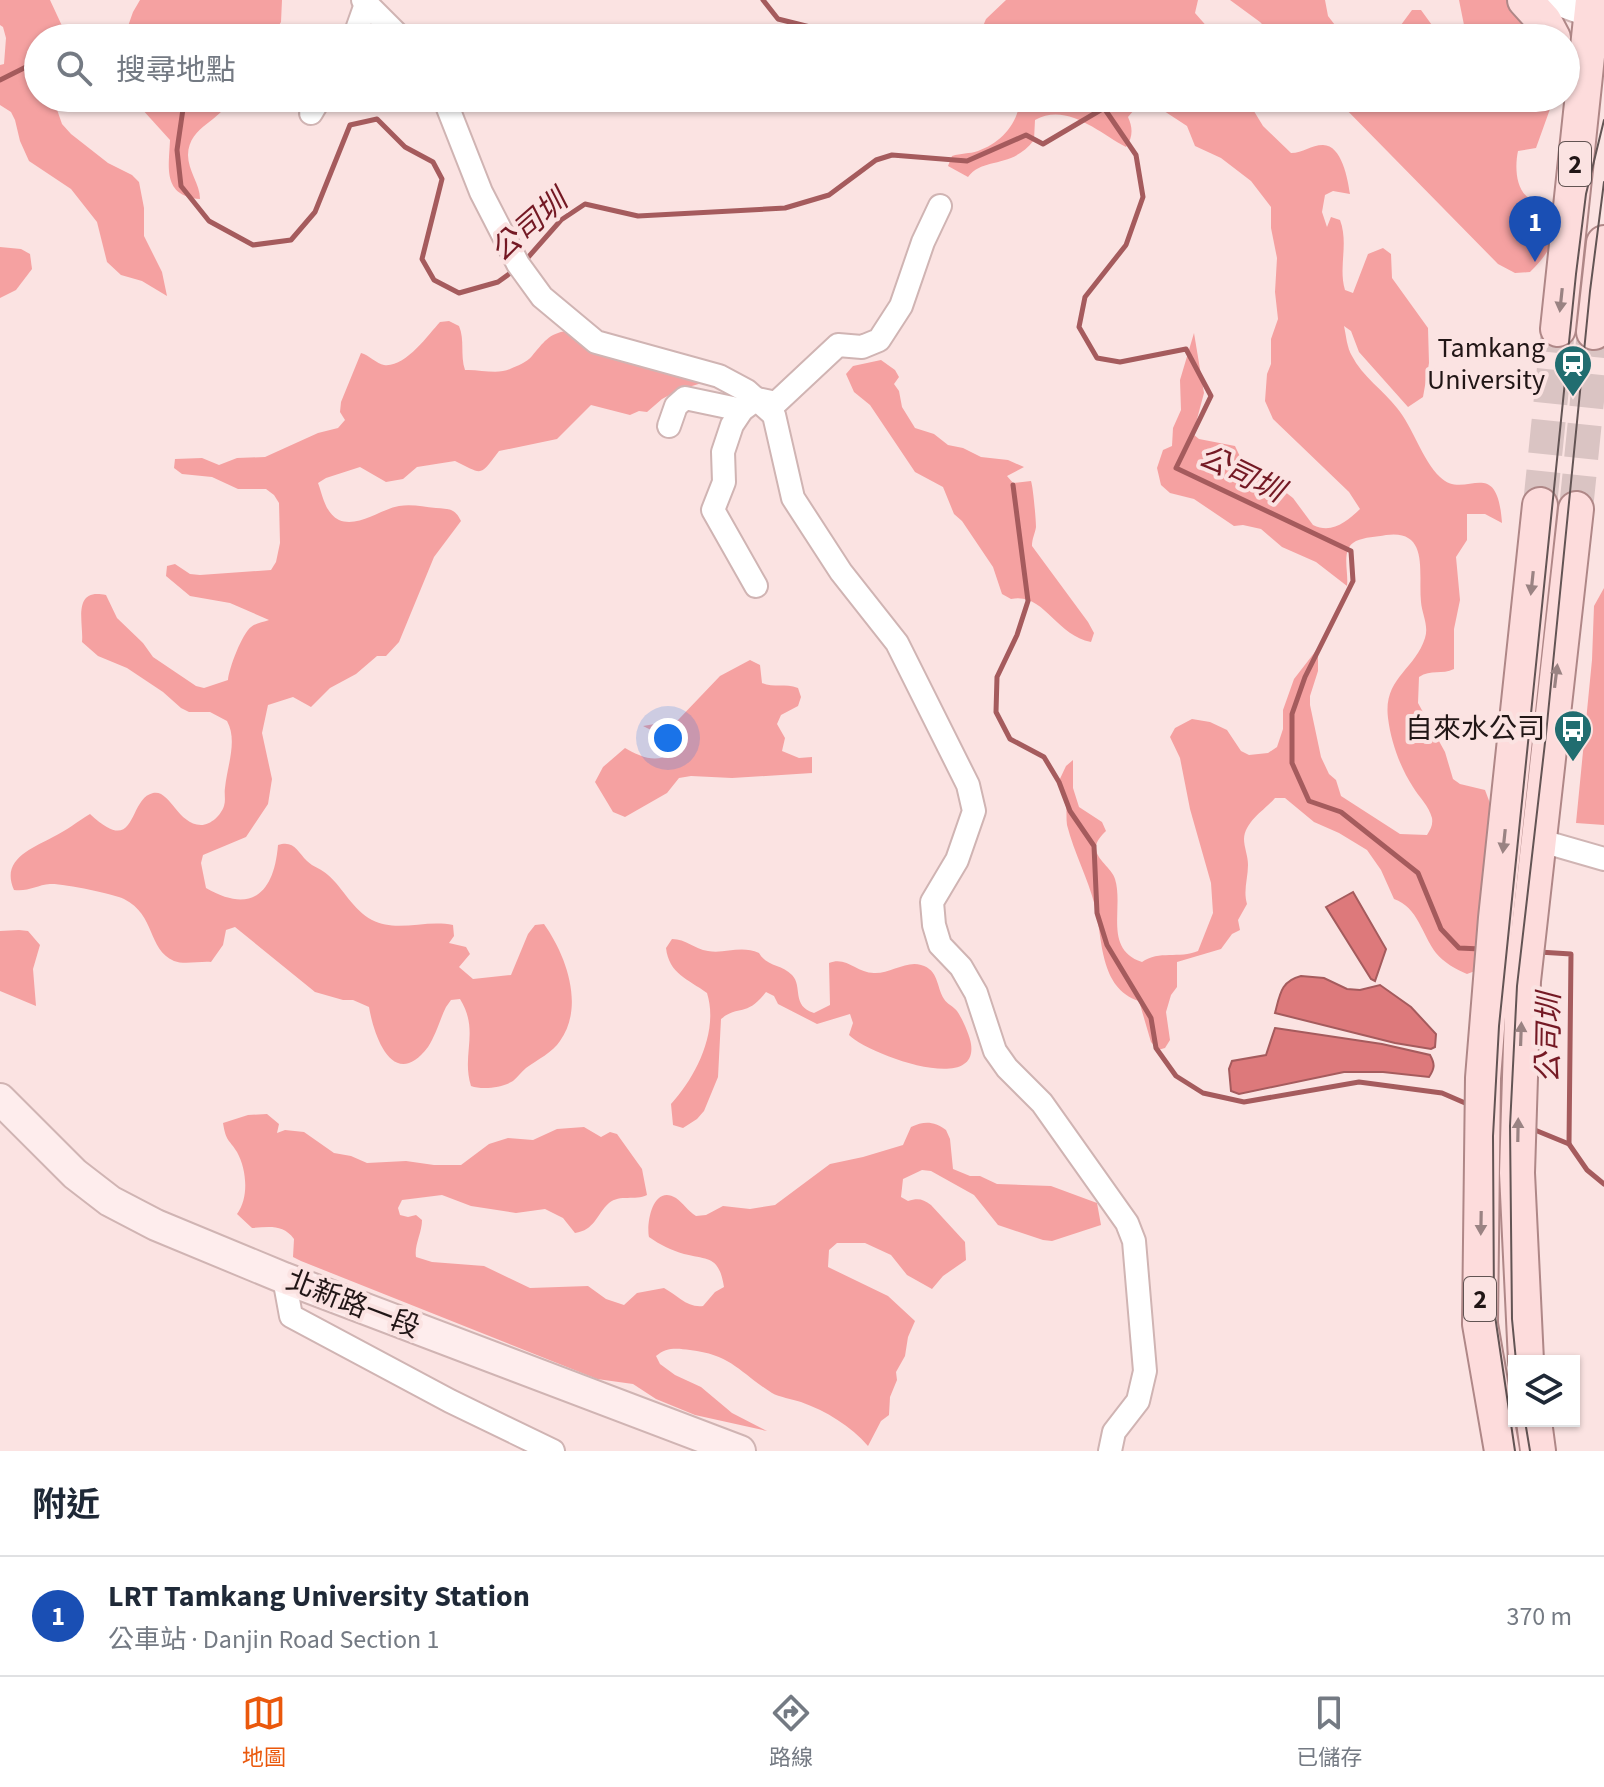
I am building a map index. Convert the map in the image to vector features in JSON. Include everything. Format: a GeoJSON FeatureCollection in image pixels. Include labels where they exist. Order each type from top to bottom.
{"type":"FeatureCollection","features":[{"type":"Feature","properties":{"kind":"main road"},"geometry":{"type":"LineString","coordinates":[[1525,0],[1546,24]]}},
{"type":"Feature","properties":{"kind":"main road","name":"2"},"geometry":{"type":"LineString","coordinates":[[1558,329],[1581,106],[1596,13]]}},
{"type":"Feature","properties":{"kind":"main road"},"geometry":{"type":"LineString","coordinates":[[1594,332],[1604,243]]}},
{"type":"Feature","properties":{"kind":"main road","name":"2"},"geometry":{"type":"LineString","coordinates":[[1502,1451],[1480,1324],[1483,1078],[1507,981],[1540,505]]}},
{"type":"Feature","properties":{"kind":"main road","name":"2"},"geometry":{"type":"LineString","coordinates":[[1512,919],[1538,840],[1576,509]]}},
{"type":"Feature","properties":{"kind":"main road","name":"2"},"geometry":{"type":"LineString","coordinates":[[1507,981],[1519,1087],[1517,1173],[1526,1355]]}},
{"type":"Feature","properties":{"kind":"main road","name":"北新路一段"},"geometry":{"type":"LineString","coordinates":[[0,1099],[75,1174],[110,1201],[156,1225],[284,1278],[740,1451]]}},
{"type":"Feature","properties":{"kind":"main road"},"geometry":{"type":"LineString","coordinates":[[1535,1427],[1538,1451]]}},
{"type":"Feature","properties":{"kind":"street"},"geometry":{"type":"LineString","coordinates":[[1546,0],[1596,13]]}},
{"type":"Feature","properties":{"kind":"street"},"geometry":{"type":"LineString","coordinates":[[358,24],[365,2],[387,24]]}},
{"type":"Feature","properties":{"kind":"street"},"geometry":{"type":"LineString","coordinates":[[450,112],[481,192],[522,270],[542,297],[596,342],[719,376],[750,404],[774,415],[793,498],[841,572],[897,643],[968,785],[974,811],[957,860],[932,902],[940,945],[961,967],[976,993],[995,1051],[1007,1068],[1042,1103],[1127,1223],[1134,1241],[1145,1371],[1138,1401],[1114,1432],[1110,1451]]}},
{"type":"Feature","properties":{"kind":"street"},"geometry":{"type":"LineString","coordinates":[[669,426],[676,406],[685,398],[750,404],[776,403],[838,345],[862,347],[879,340],[901,306],[923,242],[940,206]]}},
{"type":"Feature","properties":{"kind":"street"},"geometry":{"type":"LineString","coordinates":[[750,404],[732,425],[723,452],[724,482],[713,510],[756,586]]}},
{"type":"Feature","properties":{"kind":"street"},"geometry":{"type":"LineString","coordinates":[[1538,840],[1604,859]]}},
{"type":"Feature","properties":{"kind":"street"},"geometry":{"type":"LineString","coordinates":[[284,1278],[291,1316],[450,1401],[553,1451]]}},
{"type":"Feature","properties":{"kind":"shaded area"},"geometry":{"type":"Polygon","coordinates":[[[0,0],[50,0],[61,24],[24,24],[24,112],[58,112],[62,124],[71,134],[139,182],[144,208],[144,236],[162,272],[167,296],[142,281],[121,275],[107,262],[97,222],[71,189],[29,161],[11,112],[0,105],[0,65],[4,64],[6,38],[0,25],[0,0]]]}},
{"type":"Feature","properties":{"kind":"shaded area"},"geometry":{"type":"Polygon","coordinates":[[[140,0],[282,0],[280,24],[129,24],[140,0]]]}},
{"type":"Feature","properties":{"kind":"shaded area"},"geometry":{"type":"Polygon","coordinates":[[[1006,0],[1198,0],[1195,13],[1205,24],[984,24],[1006,0]]]}},
{"type":"Feature","properties":{"kind":"shaded area"},"geometry":{"type":"Polygon","coordinates":[[[1230,0],[1325,0],[1328,16],[1334,24],[1262,24],[1230,0]]]}},
{"type":"Feature","properties":{"kind":"shaded area"},"geometry":{"type":"Polygon","coordinates":[[[1459,0],[1514,0],[1535,24],[1464,24],[1459,0]]]}},
{"type":"Feature","properties":{"kind":"shaded area"},"geometry":{"type":"Polygon","coordinates":[[[1412,10],[1421,10],[1431,24],[1402,24],[1412,10]]]}},
{"type":"Feature","properties":{"kind":"shaded area"},"geometry":{"type":"Polygon","coordinates":[[[145,112],[221,112],[194,136],[190,145],[189,161],[200,199],[188,197],[174,186],[169,170],[170,140],[145,112]]]}},
{"type":"Feature","properties":{"kind":"shaded area"},"geometry":{"type":"Polygon","coordinates":[[[1017,112],[1132,112],[1128,117],[1132,132],[1126,147],[1071,117],[1047,115],[1035,120],[1034,140],[1016,155],[982,167],[968,177],[948,166],[952,156],[978,151],[994,143],[1007,131],[1017,112]]]}},
{"type":"Feature","properties":{"kind":"shaded area"},"geometry":{"type":"Polygon","coordinates":[[[1166,112],[1254,112],[1263,126],[1291,153],[1323,145],[1335,151],[1346,172],[1350,194],[1333,191],[1325,195],[1322,212],[1327,227],[1331,217],[1340,220],[1343,229],[1345,290],[1353,293],[1368,254],[1383,248],[1391,254],[1392,278],[1428,328],[1429,363],[1423,397],[1408,407],[1359,352],[1351,331],[1344,326],[1350,353],[1361,370],[1403,416],[1428,462],[1440,477],[1450,483],[1487,484],[1494,489],[1502,523],[1485,514],[1467,514],[1467,540],[1456,557],[1460,600],[1454,629],[1454,669],[1419,677],[1418,703],[1445,752],[1453,779],[1460,784],[1485,790],[1491,806],[1475,971],[1467,974],[1439,956],[1409,908],[1394,899],[1381,870],[1367,850],[1314,822],[1285,798],[1275,798],[1252,821],[1245,833],[1247,904],[1238,920],[1240,930],[1232,934],[1221,949],[1177,962],[1177,987],[1166,1012],[1170,1040],[1165,1048],[1158,1050],[1151,1042],[1139,1001],[1126,995],[1116,985],[1105,961],[1095,906],[1070,835],[1058,783],[1066,766],[1073,760],[1073,788],[1079,807],[1102,822],[1106,831],[1097,843],[1096,851],[1115,879],[1119,938],[1130,956],[1142,962],[1155,956],[1198,951],[1213,913],[1211,883],[1190,809],[1180,758],[1170,737],[1175,728],[1192,719],[1210,722],[1227,730],[1241,751],[1249,755],[1268,753],[1277,747],[1283,729],[1283,710],[1294,679],[1318,648],[1318,671],[1310,705],[1321,757],[1329,774],[1336,780],[1341,796],[1400,834],[1427,835],[1432,825],[1431,814],[1400,763],[1388,718],[1390,693],[1420,649],[1426,634],[1416,546],[1400,535],[1356,541],[1348,549],[1347,586],[1316,562],[1282,547],[1261,529],[1234,526],[1194,499],[1170,493],[1161,485],[1157,468],[1163,450],[1172,446],[1173,428],[1181,410],[1180,380],[1194,333],[1204,393],[1193,434],[1199,439],[1235,446],[1243,463],[1257,479],[1275,484],[1293,498],[1313,525],[1333,527],[1360,509],[1349,492],[1273,419],[1265,401],[1271,364],[1271,339],[1278,319],[1275,292],[1277,258],[1271,228],[1271,207],[1251,181],[1221,158],[1195,146],[1187,126],[1166,112]]]}},
{"type":"Feature","properties":{"kind":"shaded area"},"geometry":{"type":"Polygon","coordinates":[[[1349,112],[1549,112],[1536,148],[1518,151],[1516,163],[1524,194],[1546,205],[1550,211],[1551,244],[1530,272],[1515,273],[1498,264],[1349,112]]]}},
{"type":"Feature","properties":{"kind":"shaded area"},"geometry":{"type":"Polygon","coordinates":[[[0,247],[21,249],[30,254],[32,269],[16,290],[0,298],[0,247]]]}},
{"type":"Feature","properties":{"kind":"shaded area"},"geometry":{"type":"Polygon","coordinates":[[[449,321],[459,326],[461,331],[465,370],[505,371],[527,360],[551,336],[567,331],[705,382],[679,390],[647,412],[630,415],[591,405],[557,439],[499,451],[480,471],[455,461],[417,467],[403,479],[386,482],[360,467],[318,483],[328,509],[334,517],[346,522],[409,505],[451,510],[461,521],[434,557],[399,642],[386,656],[377,656],[356,674],[330,688],[311,707],[293,697],[268,705],[262,733],[272,779],[268,804],[246,837],[203,855],[201,863],[206,888],[222,896],[248,899],[265,887],[276,862],[278,845],[292,845],[309,863],[328,875],[359,911],[372,920],[401,926],[453,925],[454,936],[449,943],[466,947],[470,954],[459,967],[473,979],[511,975],[528,934],[535,925],[544,924],[559,950],[570,981],[572,997],[567,1027],[553,1049],[513,1081],[486,1088],[471,1086],[468,1074],[469,1022],[460,999],[451,1000],[431,1042],[416,1059],[405,1064],[396,1062],[381,1045],[369,1007],[353,1000],[315,992],[235,927],[226,930],[223,945],[211,962],[178,962],[165,956],[142,914],[124,899],[56,884],[14,890],[11,879],[11,870],[21,856],[90,814],[116,831],[130,823],[145,797],[153,793],[164,796],[186,819],[201,825],[215,819],[224,806],[232,745],[227,721],[210,712],[189,712],[181,708],[127,668],[98,656],[82,642],[84,602],[88,596],[106,595],[117,618],[153,657],[196,686],[204,688],[228,680],[236,652],[247,631],[255,624],[269,620],[230,603],[190,596],[166,576],[167,566],[175,564],[190,574],[200,575],[271,570],[280,543],[279,503],[266,489],[238,489],[212,477],[182,474],[174,468],[175,459],[202,458],[219,465],[237,458],[265,457],[318,433],[338,428],[345,420],[340,412],[341,402],[361,353],[381,364],[392,365],[415,350],[440,322],[449,321]]]}},
{"type":"Feature","properties":{"kind":"shaded area"},"geometry":{"type":"Polygon","coordinates":[[[881,360],[899,377],[894,384],[899,391],[902,407],[915,428],[981,457],[1008,460],[1024,467],[1007,476],[1013,483],[1031,481],[1036,527],[1032,546],[1088,622],[1094,633],[1091,642],[1068,631],[1032,602],[1011,599],[1002,594],[993,567],[954,514],[943,487],[915,472],[870,405],[854,392],[846,374],[853,366],[881,360]]]}},
{"type":"Feature","properties":{"kind":"shaded area"},"geometry":{"type":"Polygon","coordinates":[[[1604,588],[1604,825],[1576,823],[1592,660],[1594,606],[1604,588]]]}},
{"type":"Feature","properties":{"kind":"shaded area"},"geometry":{"type":"Polygon","coordinates":[[[750,660],[760,665],[762,683],[798,688],[801,697],[798,706],[781,715],[777,724],[785,738],[782,751],[799,758],[812,757],[812,773],[679,778],[667,793],[625,817],[613,812],[595,782],[603,767],[625,748],[647,758],[668,755],[678,742],[643,726],[678,720],[720,676],[750,660]]]}},
{"type":"Feature","properties":{"kind":"shaded area"},"geometry":{"type":"Polygon","coordinates":[[[1353,892],[1386,949],[1375,981],[1326,907],[1353,892]]]}},
{"type":"Feature","properties":{"kind":"shaded area"},"geometry":{"type":"Polygon","coordinates":[[[0,931],[28,931],[40,945],[33,969],[36,1006],[0,991],[0,931]]]}},
{"type":"Feature","properties":{"kind":"shaded area"},"geometry":{"type":"Polygon","coordinates":[[[672,939],[708,951],[746,950],[759,953],[766,961],[792,975],[802,1006],[814,1013],[830,1005],[829,963],[846,963],[874,973],[910,964],[927,967],[934,975],[944,999],[961,1018],[971,1044],[969,1059],[958,1067],[940,1069],[897,1059],[859,1043],[849,1035],[853,1023],[850,1014],[817,1024],[778,1004],[774,996],[766,992],[748,1008],[721,1019],[718,1077],[704,1111],[683,1128],[673,1125],[671,1104],[689,1081],[703,1053],[710,1008],[707,993],[680,975],[671,964],[666,948],[672,939]]]}},
{"type":"Feature","properties":{"kind":"shaded area"},"geometry":{"type":"Polygon","coordinates":[[[1301,976],[1324,978],[1347,989],[1360,990],[1380,985],[1411,1007],[1436,1034],[1435,1047],[1395,1043],[1275,1013],[1285,985],[1301,976]]]}},
{"type":"Feature","properties":{"kind":"shaded area"},"geometry":{"type":"Polygon","coordinates":[[[1275,1028],[1382,1044],[1430,1055],[1433,1068],[1429,1077],[1344,1072],[1239,1094],[1231,1091],[1229,1069],[1232,1061],[1266,1055],[1275,1028]]]}},
{"type":"Feature","properties":{"kind":"shaded area"},"geometry":{"type":"Polygon","coordinates":[[[267,1114],[279,1124],[277,1133],[285,1130],[304,1132],[334,1153],[367,1163],[406,1161],[461,1165],[489,1144],[508,1138],[533,1140],[557,1129],[584,1127],[601,1137],[610,1132],[617,1134],[642,1169],[647,1195],[613,1200],[582,1231],[575,1233],[563,1218],[545,1209],[516,1213],[471,1206],[442,1195],[402,1200],[398,1208],[400,1215],[416,1215],[422,1220],[416,1257],[432,1262],[484,1266],[530,1288],[588,1286],[606,1299],[624,1305],[637,1293],[664,1288],[687,1303],[703,1306],[724,1287],[719,1270],[712,1261],[675,1251],[649,1237],[650,1215],[662,1196],[676,1198],[696,1216],[706,1215],[723,1206],[750,1209],[775,1205],[830,1164],[903,1145],[911,1127],[925,1123],[946,1130],[953,1169],[997,1184],[1051,1186],[1097,1203],[1101,1225],[1052,1241],[1043,1240],[998,1225],[974,1195],[931,1171],[922,1170],[903,1179],[901,1197],[908,1201],[923,1200],[931,1205],[965,1242],[966,1260],[943,1276],[932,1289],[907,1275],[891,1255],[865,1243],[837,1243],[829,1250],[828,1267],[888,1296],[915,1321],[905,1356],[896,1372],[889,1415],[881,1421],[868,1446],[829,1415],[772,1393],[726,1360],[704,1352],[676,1349],[656,1356],[660,1364],[675,1375],[701,1387],[732,1413],[767,1431],[695,1415],[656,1399],[633,1384],[597,1379],[293,1257],[294,1239],[290,1234],[275,1228],[252,1228],[237,1214],[245,1192],[245,1175],[223,1123],[248,1115],[267,1114]]]}},
{"type":"Feature","properties":{"kind":"waterway"},"geometry":{"type":"LineString","coordinates":[[763,0],[778,19],[798,24]]}},
{"type":"Feature","properties":{"kind":"waterway","name":"公司圳"},"geometry":{"type":"LineString","coordinates":[[0,80],[24,68]]}},
{"type":"Feature","properties":{"kind":"waterway","name":"公司圳"},"geometry":{"type":"LineString","coordinates":[[183,112],[177,150],[181,186],[209,221],[253,245],[291,240],[315,212],[350,125],[377,119],[405,147],[433,162],[442,179],[422,259],[434,280],[459,293],[498,282],[516,269]]}},
{"type":"Feature","properties":{"kind":"waterway","name":"公司圳"},"geometry":{"type":"LineString","coordinates":[[524,262],[561,220],[585,204],[638,216],[785,208],[829,195],[876,160],[892,155],[967,161],[1026,135],[1043,144],[1097,112]]}},
{"type":"Feature","properties":{"kind":"waterway","name":"公司圳"},"geometry":{"type":"LineString","coordinates":[[1107,112],[1136,155],[1143,197],[1126,245],[1085,297],[1079,327],[1097,358],[1120,362],[1186,349],[1211,396],[1176,468],[1351,551],[1353,581],[1305,677],[1292,714],[1292,763],[1309,801],[1341,812],[1418,873],[1441,929],[1459,948],[1481,949]]}},
{"type":"Feature","properties":{"kind":"waterway"},"geometry":{"type":"LineString","coordinates":[[1013,485],[1028,601],[1017,635],[997,677],[996,712],[1010,739],[1044,757],[1059,782],[1070,811],[1094,846],[1097,913],[1107,945],[1151,1018],[1156,1048],[1176,1076],[1203,1093],[1244,1102],[1359,1082],[1442,1093],[1472,1106]]}},
{"type":"Feature","properties":{"kind":"waterway","name":"公司圳"},"geometry":{"type":"LineString","coordinates":[[1539,952],[1571,954],[1569,1144],[1587,1170],[1604,1184]]}},
{"type":"Feature","properties":{"kind":"waterway"},"geometry":{"type":"LineString","coordinates":[[1530,1128],[1569,1144]]}},
{"type":"Feature","properties":{"kind":"tunnel"},"geometry":{"type":"LineString","coordinates":[[1540,505],[1558,329]]}},
{"type":"Feature","properties":{"kind":"tunnel"},"geometry":{"type":"LineString","coordinates":[[1576,509],[1594,332]]}},
{"type":"Feature","properties":{"kind":"tram line"},"geometry":{"type":"LineString","coordinates":[[1515,1451],[1494,1309],[1493,1136],[1499,1026],[1576,274],[1586,194],[1604,120]]}},
{"type":"Feature","properties":{"kind":"tram line"},"geometry":{"type":"LineString","coordinates":[[1515,1355],[1512,1319],[1510,1126],[1517,986],[1604,182]]}},
{"type":"Feature","properties":{"kind":"tram line"},"geometry":{"type":"LineString","coordinates":[[1526,1427],[1530,1451]]}},
{"type":"Feature","properties":{"kind":"place","name":"LRT Tamkang University Station"},"geometry":{"type":"Point","coordinates":[1535,262]}},
{"type":"Feature","properties":{"kind":"place","name":"Tamkang University"},"geometry":{"type":"Point","coordinates":[1573,398]}},
{"type":"Feature","properties":{"kind":"place","name":"自來水公司"},"geometry":{"type":"Point","coordinates":[1573,763]}}]}
